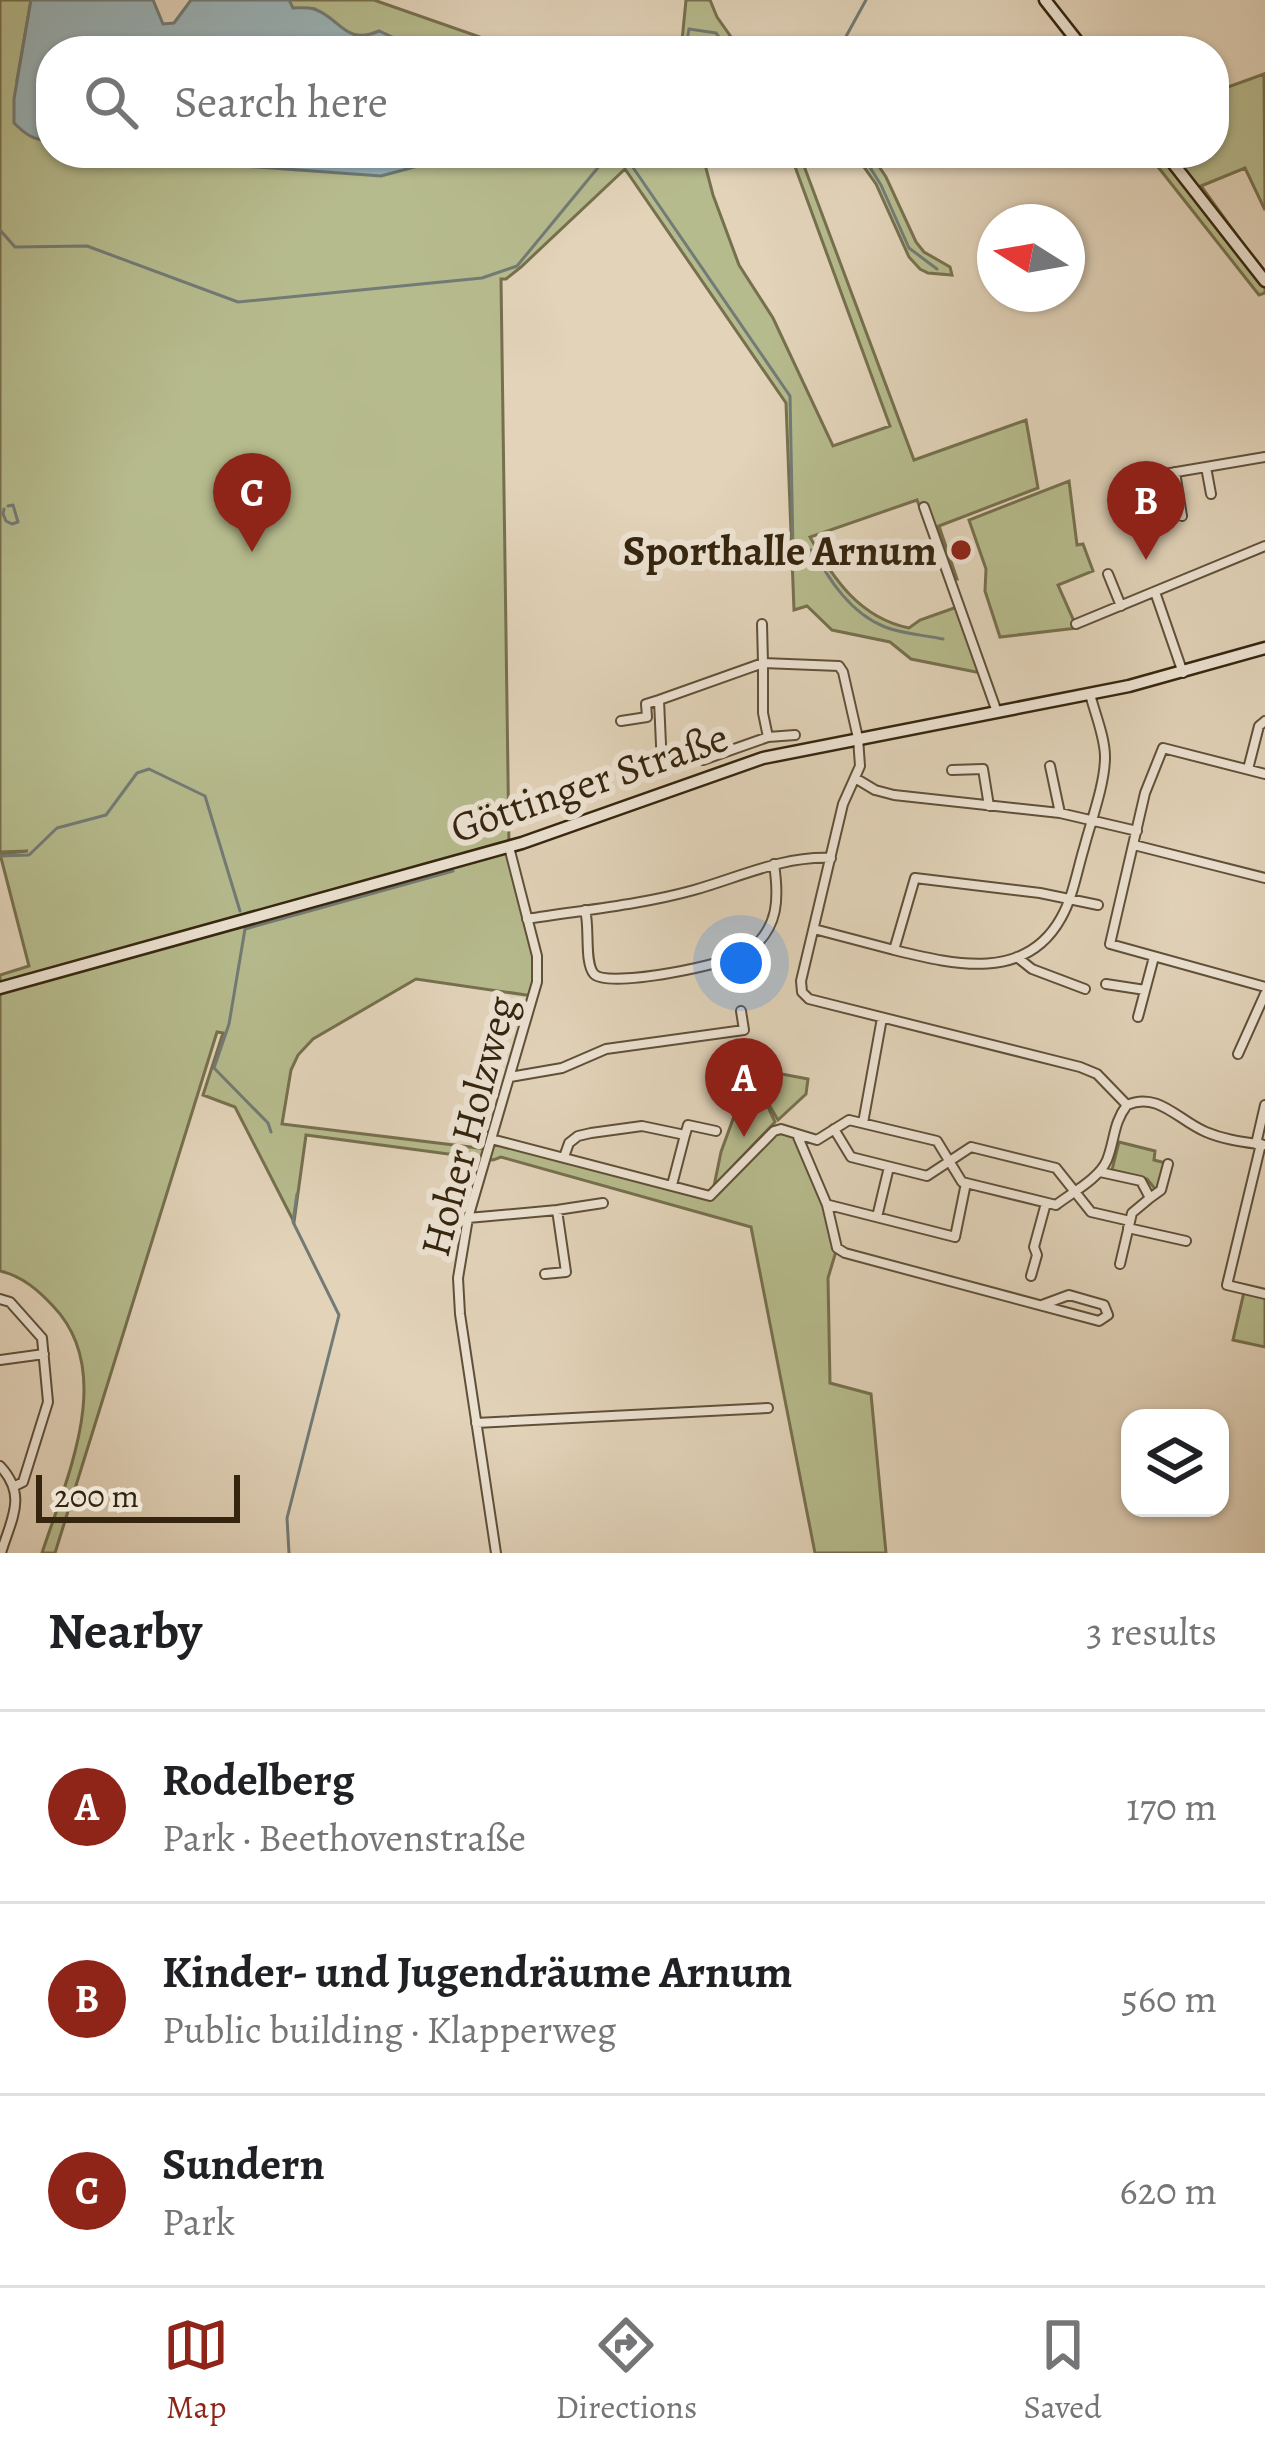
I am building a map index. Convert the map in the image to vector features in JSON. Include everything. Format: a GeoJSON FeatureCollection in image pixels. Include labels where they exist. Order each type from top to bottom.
{"type":"FeatureCollection","features":[{"type":"Feature","properties":{"kind":"street"},"geometry":{"type":"LineString","coordinates":[[1045,0],[1073,36]]}},
{"type":"Feature","properties":{"kind":"street"},"geometry":{"type":"LineString","coordinates":[[1177,168],[1265,281]]}},
{"type":"Feature","properties":{"kind":"street"},"geometry":{"type":"LineString","coordinates":[[1148,477],[1265,457]]}},
{"type":"Feature","properties":{"kind":"street"},"geometry":{"type":"LineString","coordinates":[[1206,467],[1211,494]]}},
{"type":"Feature","properties":{"kind":"street"},"geometry":{"type":"LineString","coordinates":[[1175,472],[1182,516]]}},
{"type":"Feature","properties":{"kind":"street"},"geometry":{"type":"LineString","coordinates":[[924,507],[998,712]]}},
{"type":"Feature","properties":{"kind":"street"},"geometry":{"type":"LineString","coordinates":[[1076,624],[1265,546]]}},
{"type":"Feature","properties":{"kind":"street"},"geometry":{"type":"LineString","coordinates":[[1108,574],[1121,607]]}},
{"type":"Feature","properties":{"kind":"street"},"geometry":{"type":"LineString","coordinates":[[1155,592],[1183,673]]}},
{"type":"Feature","properties":{"kind":"street"},"geometry":{"type":"LineString","coordinates":[[762,624],[763,713],[768,737]]}},
{"type":"Feature","properties":{"kind":"street","name":"Göttinger Straße"},"geometry":{"type":"LineString","coordinates":[[0,988],[509,847],[763,758],[1090,694],[1265,648]]}},
{"type":"Feature","properties":{"kind":"street"},"geometry":{"type":"LineString","coordinates":[[647,717],[646,704],[763,663],[839,666],[858,738],[860,766],[843,805],[802,992],[809,999],[1080,1067],[1096,1074],[1127,1105]]}},
{"type":"Feature","properties":{"kind":"street"},"geometry":{"type":"LineString","coordinates":[[814,929],[953,964],[987,964],[1017,957],[1047,938],[1070,899],[1105,760],[1090,694]]}},
{"type":"Feature","properties":{"kind":"street"},"geometry":{"type":"LineString","coordinates":[[659,700],[662,767]]}},
{"type":"Feature","properties":{"kind":"street"},"geometry":{"type":"LineString","coordinates":[[621,721],[660,716]]}},
{"type":"Feature","properties":{"kind":"street"},"geometry":{"type":"LineString","coordinates":[[1248,770],[1258,727],[1265,722]]}},
{"type":"Feature","properties":{"kind":"street"},"geometry":{"type":"LineString","coordinates":[[703,760],[768,737],[795,735]]}},
{"type":"Feature","properties":{"kind":"street"},"geometry":{"type":"LineString","coordinates":[[1238,1054],[1265,990],[1110,944],[1145,793],[1163,748],[1265,774]]}},
{"type":"Feature","properties":{"kind":"street"},"geometry":{"type":"LineString","coordinates":[[1050,766],[1060,813]]}},
{"type":"Feature","properties":{"kind":"street"},"geometry":{"type":"LineString","coordinates":[[952,770],[983,769],[989,806]]}},
{"type":"Feature","properties":{"kind":"street"},"geometry":{"type":"LineString","coordinates":[[855,778],[894,795],[1060,813],[1137,832]]}},
{"type":"Feature","properties":{"kind":"street"},"geometry":{"type":"LineString","coordinates":[[1134,845],[1265,878]]}},
{"type":"Feature","properties":{"kind":"street","name":"Hoher Holzweg"},"geometry":{"type":"LineString","coordinates":[[496,1553],[458,1287],[468,1218],[537,982],[537,956],[509,847]]}},
{"type":"Feature","properties":{"kind":"street"},"geometry":{"type":"LineString","coordinates":[[527,919],[631,904],[774,864],[831,858]]}},
{"type":"Feature","properties":{"kind":"street"},"geometry":{"type":"LineString","coordinates":[[585,910],[587,958],[592,973],[608,981],[727,961],[748,953],[771,925],[778,903],[774,864]]}},
{"type":"Feature","properties":{"kind":"street"},"geometry":{"type":"LineString","coordinates":[[894,950],[915,878],[1098,905]]}},
{"type":"Feature","properties":{"kind":"street"},"geometry":{"type":"LineString","coordinates":[[1017,957],[1032,970],[1085,989]]}},
{"type":"Feature","properties":{"kind":"street"},"geometry":{"type":"LineString","coordinates":[[1138,1017],[1154,957]]}},
{"type":"Feature","properties":{"kind":"street"},"geometry":{"type":"LineString","coordinates":[[1106,984],[1145,990]]}},
{"type":"Feature","properties":{"kind":"street"},"geometry":{"type":"LineString","coordinates":[[510,1077],[562,1068],[606,1049],[744,1030],[741,1012]]}},
{"type":"Feature","properties":{"kind":"street"},"geometry":{"type":"LineString","coordinates":[[863,1123],[882,1018]]}},
{"type":"Feature","properties":{"kind":"street"},"geometry":{"type":"LineString","coordinates":[[491,1139],[710,1196],[774,1131],[817,1140],[849,1120],[937,1141],[962,1182],[1056,1205],[1099,1172],[1127,1105],[1148,1100],[1199,1130],[1261,1144]]}},
{"type":"Feature","properties":{"kind":"street"},"geometry":{"type":"LineString","coordinates":[[1265,1105],[1261,1144],[1227,1285],[1265,1294]]}},
{"type":"Feature","properties":{"kind":"street"},"geometry":{"type":"LineString","coordinates":[[672,1185],[688,1125],[716,1131]]}},
{"type":"Feature","properties":{"kind":"street"},"geometry":{"type":"LineString","coordinates":[[564,1157],[569,1143],[591,1133],[642,1126],[685,1135]]}},
{"type":"Feature","properties":{"kind":"street"},"geometry":{"type":"LineString","coordinates":[[834,1129],[851,1157],[927,1176],[971,1147],[1056,1168],[1091,1212],[1186,1241]]}},
{"type":"Feature","properties":{"kind":"street"},"geometry":{"type":"LineString","coordinates":[[798,1136],[827,1205],[837,1249],[1099,1321],[1108,1315],[1104,1305],[1069,1295],[1042,1305]]}},
{"type":"Feature","properties":{"kind":"street"},"geometry":{"type":"LineString","coordinates":[[1120,1264],[1132,1213],[1161,1190],[1168,1164]]}},
{"type":"Feature","properties":{"kind":"street"},"geometry":{"type":"LineString","coordinates":[[878,1217],[889,1167]]}},
{"type":"Feature","properties":{"kind":"street"},"geometry":{"type":"LineString","coordinates":[[1099,1172],[1141,1181],[1150,1198]]}},
{"type":"Feature","properties":{"kind":"street"},"geometry":{"type":"LineString","coordinates":[[827,1205],[955,1237],[966,1183]]}},
{"type":"Feature","properties":{"kind":"street"},"geometry":{"type":"LineString","coordinates":[[468,1218],[603,1203]]}},
{"type":"Feature","properties":{"kind":"street"},"geometry":{"type":"LineString","coordinates":[[1031,1276],[1046,1203]]}},
{"type":"Feature","properties":{"kind":"street"},"geometry":{"type":"LineString","coordinates":[[544,1274],[566,1272],[557,1210]]}},
{"type":"Feature","properties":{"kind":"street"},"geometry":{"type":"LineString","coordinates":[[0,1299],[10,1302],[40,1334],[44,1354],[48,1402],[23,1482],[16,1486]]}},
{"type":"Feature","properties":{"kind":"street"},"geometry":{"type":"LineString","coordinates":[[0,1360],[44,1354]]}},
{"type":"Feature","properties":{"kind":"street"},"geometry":{"type":"LineString","coordinates":[[476,1423],[768,1408]]}},
{"type":"Feature","properties":{"kind":"street"},"geometry":{"type":"LineString","coordinates":[[0,1466],[16,1486],[16,1505],[1,1553]]}},
{"type":"Feature","properties":{"kind":"green space"},"geometry":{"type":"Polygon","coordinates":[[[0,0],[31,0],[17,80],[36,84],[36,168],[706,168],[739,265],[773,318],[833,446],[890,426],[795,168],[805,168],[914,460],[1026,420],[1038,488],[939,526],[957,579],[937,527],[928,529],[917,500],[810,537],[850,594],[892,623],[909,628],[957,607],[981,673],[911,659],[890,642],[832,630],[807,606],[794,610],[786,403],[625,169],[521,267],[501,279],[509,847],[537,956],[533,996],[416,979],[313,1039],[298,1055],[282,1124],[487,1149],[491,1139],[710,1196],[774,1131],[798,1136],[827,1205],[837,1248],[828,1278],[830,1383],[871,1394],[886,1553],[815,1553],[751,1227],[501,1157],[493,1160],[306,1135],[294,1222],[235,1107],[203,1095],[223,1033],[217,1032],[55,1553],[42,1553],[73,1460],[84,1394],[82,1362],[72,1333],[35,1289],[0,1271],[0,975],[29,966],[0,854],[28,851],[0,852],[0,0]]]}},
{"type":"Feature","properties":{"kind":"green space"},"geometry":{"type":"Polygon","coordinates":[[[289,0],[374,0],[477,36],[362,36],[347,33],[315,9],[292,8],[289,0]]]}},
{"type":"Feature","properties":{"kind":"green space"},"geometry":{"type":"Polygon","coordinates":[[[686,0],[710,0],[730,36],[682,36],[686,0]]]}},
{"type":"Feature","properties":{"kind":"green space"},"geometry":{"type":"Polygon","coordinates":[[[1264,74],[1265,210],[1245,168],[1201,186],[1265,274],[1265,293],[1259,295],[1159,168],[1229,168],[1229,87],[1264,74]]]}},
{"type":"Feature","properties":{"kind":"green space"},"geometry":{"type":"Polygon","coordinates":[[[865,168],[880,168],[916,242],[950,267],[952,275],[928,273],[909,257],[865,168]]]}},
{"type":"Feature","properties":{"kind":"green space"},"geometry":{"type":"Polygon","coordinates":[[[1069,481],[1077,545],[1083,544],[1093,571],[1058,585],[1077,628],[1000,637],[985,591],[986,569],[969,520],[1069,481]]]}},
{"type":"Feature","properties":{"kind":"green space"},"geometry":{"type":"Polygon","coordinates":[[[755,1069],[808,1079],[806,1094],[778,1120],[755,1069]]]}},
{"type":"Feature","properties":{"kind":"green space"},"geometry":{"type":"Polygon","coordinates":[[[751,1070],[775,1122],[714,1186],[721,1152],[751,1070]]]}},
{"type":"Feature","properties":{"kind":"green space"},"geometry":{"type":"Polygon","coordinates":[[[1119,1142],[1155,1151],[1154,1160],[1166,1163],[1160,1187],[1156,1190],[1147,1179],[1112,1170],[1119,1142]]]}},
{"type":"Feature","properties":{"kind":"green space"},"geometry":{"type":"Polygon","coordinates":[[[1244,1292],[1265,1297],[1265,1347],[1233,1340],[1244,1292]]]}},
{"type":"Feature","properties":{"kind":"water"},"geometry":{"type":"Polygon","coordinates":[[[31,0],[153,0],[163,24],[174,23],[191,0],[289,0],[293,8],[314,9],[350,33],[379,31],[390,36],[36,36],[36,138],[14,123],[31,0]]]}},
{"type":"Feature","properties":{"kind":"water"},"geometry":{"type":"Polygon","coordinates":[[[271,168],[411,168],[381,176],[271,168]]]}},
{"type":"Feature","properties":{"kind":"waterway"},"geometry":{"type":"LineString","coordinates":[[846,36],[866,0]]}},
{"type":"Feature","properties":{"kind":"waterway"},"geometry":{"type":"LineString","coordinates":[[688,36],[689,29],[718,36]]}},
{"type":"Feature","properties":{"kind":"waterway"},"geometry":{"type":"LineString","coordinates":[[0,230],[15,247],[87,246],[238,302],[482,278],[517,266],[598,168]]}},
{"type":"Feature","properties":{"kind":"waterway"},"geometry":{"type":"LineString","coordinates":[[633,168],[790,396],[793,550],[814,550],[842,595],[873,621],[943,639]]}},
{"type":"Feature","properties":{"kind":"waterway"},"geometry":{"type":"LineString","coordinates":[[870,168],[909,248],[937,269]]}},
{"type":"Feature","properties":{"kind":"waterway"},"geometry":{"type":"LineString","coordinates":[[4,509],[6,521],[18,522],[13,505],[8,506]]}},
{"type":"Feature","properties":{"kind":"waterway"},"geometry":{"type":"LineString","coordinates":[[0,856],[29,855],[57,828],[106,815],[137,773],[149,769],[205,796],[240,911]]}},
{"type":"Feature","properties":{"kind":"waterway"},"geometry":{"type":"LineString","coordinates":[[271,1132],[268,1123],[214,1068],[229,1024],[245,929],[453,871]]}},
{"type":"Feature","properties":{"kind":"waterway"},"geometry":{"type":"LineString","coordinates":[[289,1553],[287,1518],[339,1315],[293,1222],[297,1194]]}},
{"type":"Feature","properties":{"kind":"place","name":"Sporthalle Arnum"},"geometry":{"type":"Point","coordinates":[961,550]}},
{"type":"Feature","properties":{"kind":"place","name":"Sundern"},"geometry":{"type":"Point","coordinates":[252,552]}},
{"type":"Feature","properties":{"kind":"place","name":"Kinder- und Jugendräume Arnum"},"geometry":{"type":"Point","coordinates":[1146,560]}},
{"type":"Feature","properties":{"kind":"place","name":"Rodelberg"},"geometry":{"type":"Point","coordinates":[744,1137]}}]}
